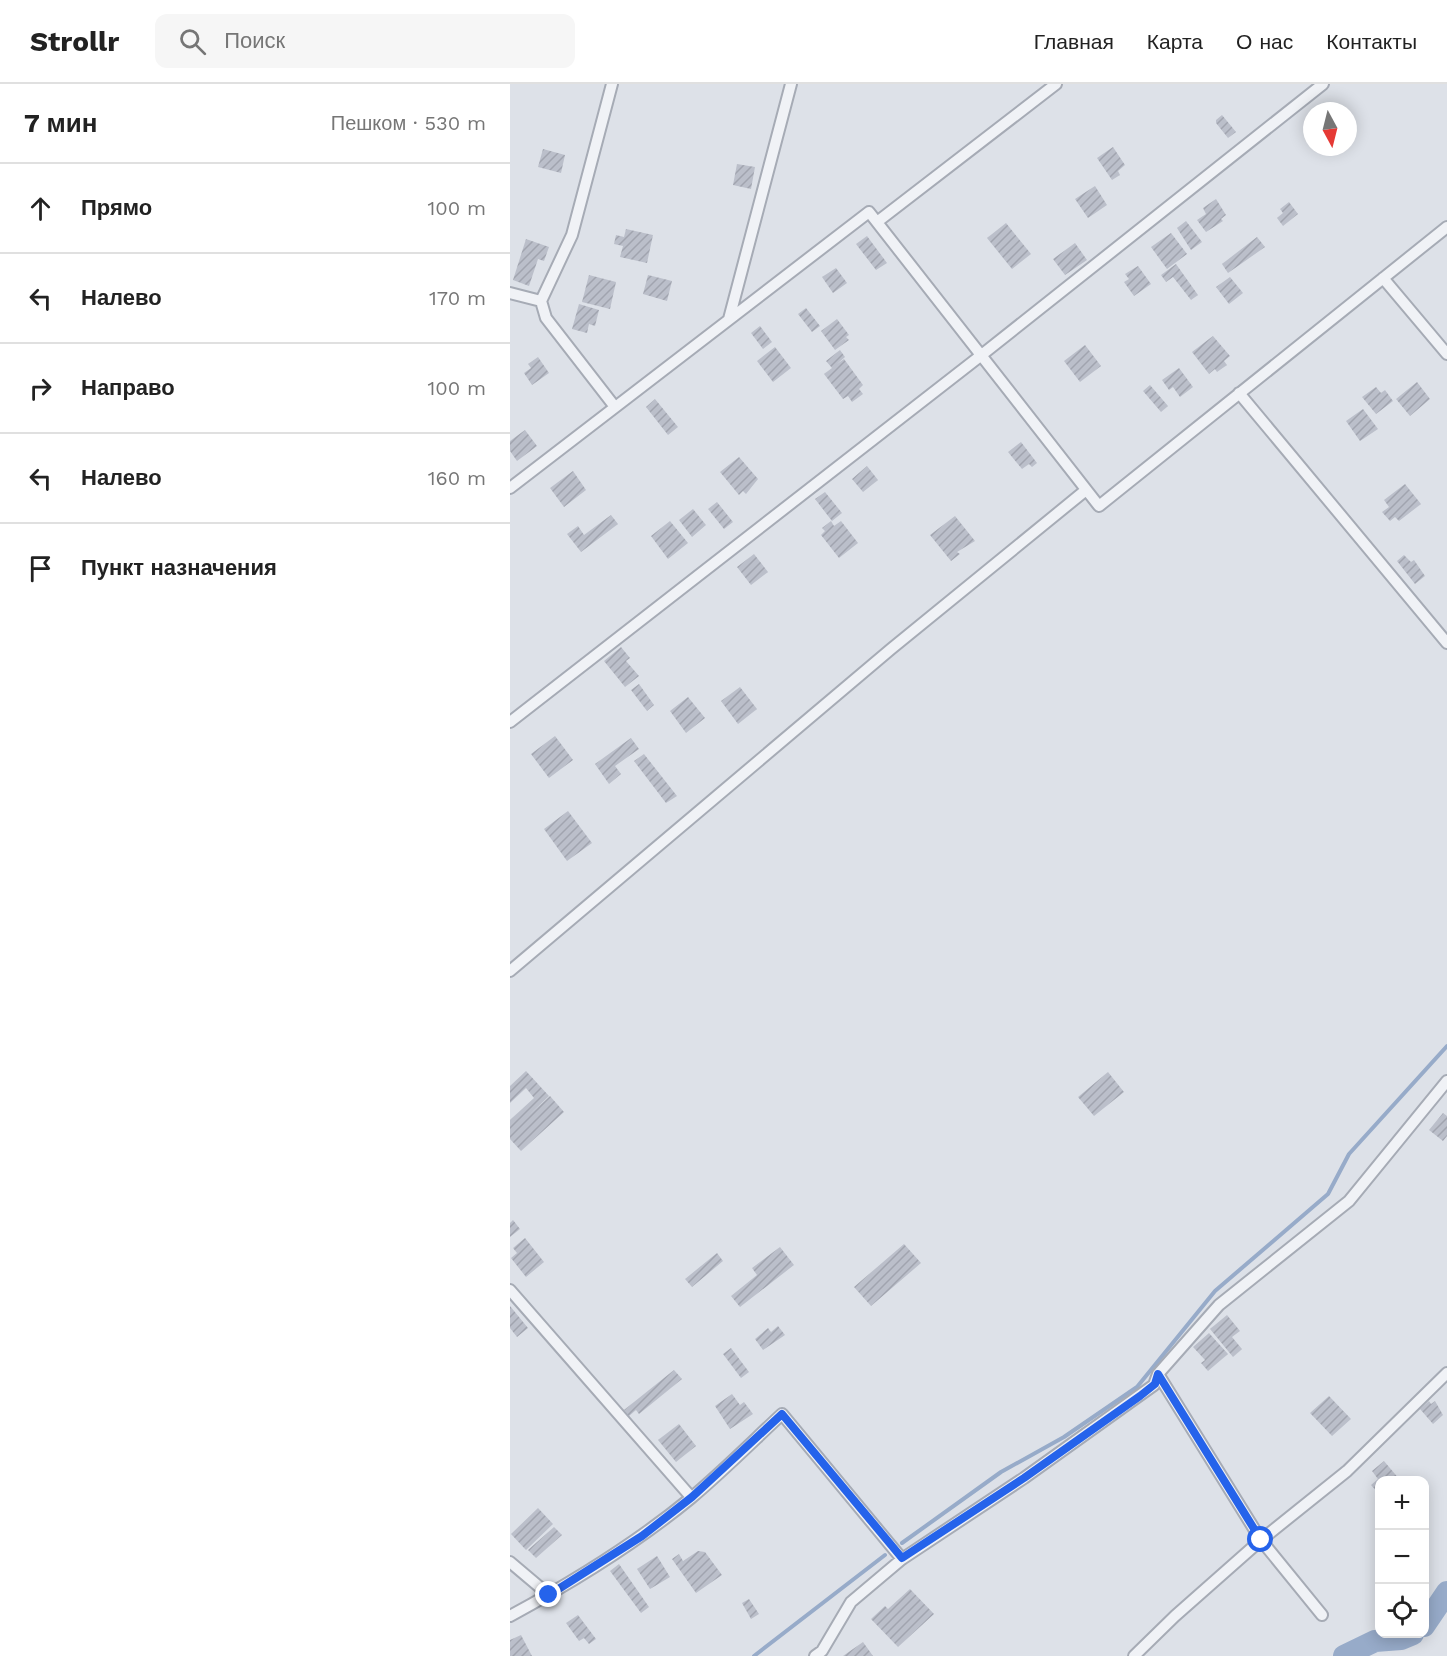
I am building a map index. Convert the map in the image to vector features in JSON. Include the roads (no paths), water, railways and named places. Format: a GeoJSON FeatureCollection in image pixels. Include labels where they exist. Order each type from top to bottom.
{"type":"FeatureCollection","features":[{"type":"Feature","properties":{"kind":"street"},"geometry":{"type":"LineString","coordinates":[[612,84],[572,235],[541,301],[546,318],[615,407]]}},
{"type":"Feature","properties":{"kind":"street"},"geometry":{"type":"LineString","coordinates":[[729,320],[791,84]]}},
{"type":"Feature","properties":{"kind":"street"},"geometry":{"type":"LineString","coordinates":[[877,222],[1056,84]]}},
{"type":"Feature","properties":{"kind":"street"},"geometry":{"type":"LineString","coordinates":[[510,722],[980,356],[1323,84]]}},
{"type":"Feature","properties":{"kind":"street"},"geometry":{"type":"LineString","coordinates":[[510,488],[869,212],[1099,506],[1447,227]]}},
{"type":"Feature","properties":{"kind":"street"},"geometry":{"type":"LineString","coordinates":[[1383,278],[1447,354]]}},
{"type":"Feature","properties":{"kind":"street"},"geometry":{"type":"LineString","coordinates":[[510,292],[541,301]]}},
{"type":"Feature","properties":{"kind":"street"},"geometry":{"type":"LineString","coordinates":[[1239,393],[1447,643]]}},
{"type":"Feature","properties":{"kind":"street"},"geometry":{"type":"LineString","coordinates":[[510,971],[882,657],[1086,490]]}},
{"type":"Feature","properties":{"kind":"street"},"geometry":{"type":"LineString","coordinates":[[815,1656],[822,1651],[851,1602],[902,1558],[1024,1478],[1155,1384],[1158,1374],[1219,1305],[1349,1201],[1447,1081]]}},
{"type":"Feature","properties":{"kind":"street"},"geometry":{"type":"LineString","coordinates":[[510,1290],[692,1497]]}},
{"type":"Feature","properties":{"kind":"street"},"geometry":{"type":"LineString","coordinates":[[1134,1656],[1175,1616],[1261,1540],[1347,1471],[1447,1373]]}},
{"type":"Feature","properties":{"kind":"street"},"geometry":{"type":"LineString","coordinates":[[1158,1374],[1261,1540],[1322,1615]]}},
{"type":"Feature","properties":{"kind":"street"},"geometry":{"type":"LineString","coordinates":[[510,1616],[549,1595],[642,1536],[692,1497],[782,1414],[902,1558]]}},
{"type":"Feature","properties":{"kind":"street"},"geometry":{"type":"LineString","coordinates":[[510,1563],[549,1595]]}},
{"type":"Feature","properties":{"kind":"waterway"},"geometry":{"type":"LineString","coordinates":[[902,1543],[1001,1472],[1064,1437],[1137,1387],[1215,1291],[1328,1194],[1349,1154],[1447,1046]]}},
{"type":"Feature","properties":{"kind":"waterway"},"geometry":{"type":"LineString","coordinates":[[754,1656],[885,1555]]}},
{"type":"Feature","properties":{"kind":"waterway"},"geometry":{"type":"LineString","coordinates":[[1429,1619],[1447,1592]]}},
{"type":"Feature","properties":{"kind":"waterway"},"geometry":{"type":"LineString","coordinates":[[1344,1656],[1375,1641],[1403,1638]]}}]}
